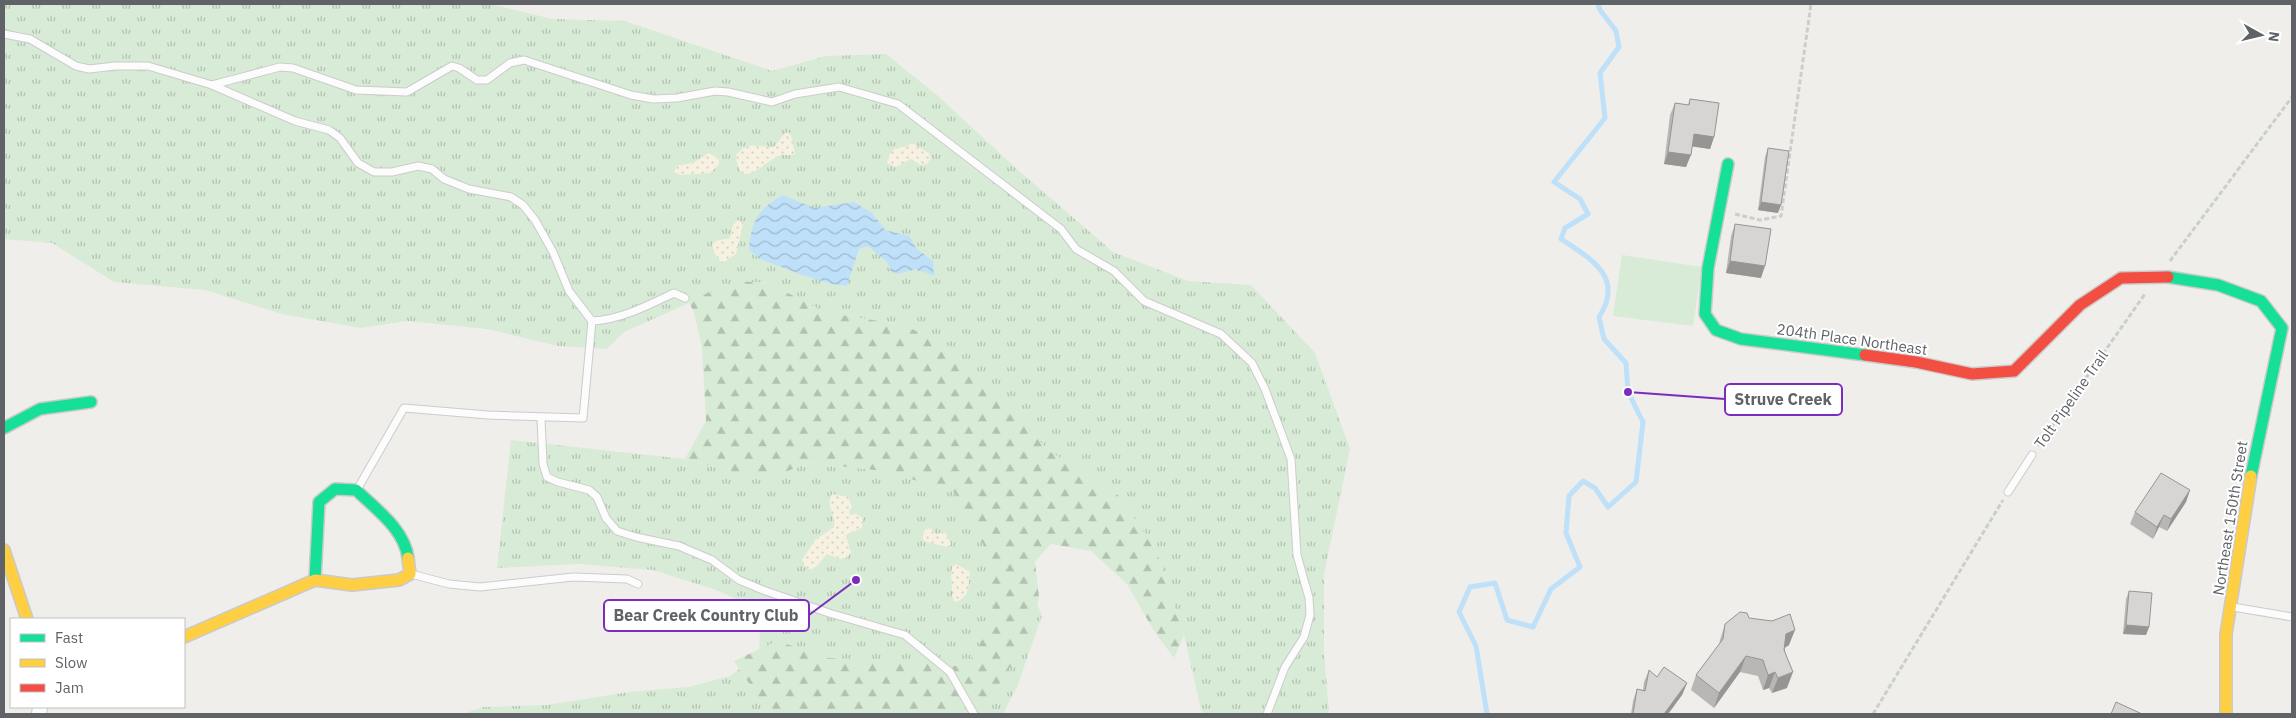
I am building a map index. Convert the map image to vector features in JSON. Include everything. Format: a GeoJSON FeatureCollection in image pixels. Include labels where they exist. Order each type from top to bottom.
{"type":"FeatureCollection","features":[{"type":"Feature","properties":{"kind":"street","name":"204th Place Northeast"},"geometry":{"type":"LineString","coordinates":[[1728,164],[1708,268],[1705,314],[1716,330],[1741,339],[1916,362],[1972,374],[2014,371],[2080,305],[2121,278],[2159,276]]}},
{"type":"Feature","properties":{"kind":"street","name":"Northeast 150th Street"},"geometry":{"type":"LineString","coordinates":[[2159,276],[2218,285],[2261,301],[2282,328],[2256,446],[2230,606],[2226,634],[2226,714]]}},
{"type":"Feature","properties":{"kind":"street"},"geometry":{"type":"LineString","coordinates":[[4,428],[40,409],[91,402]]}},
{"type":"Feature","properties":{"kind":"street"},"geometry":{"type":"LineString","coordinates":[[185,637],[315,580],[352,585],[399,580],[410,574],[407,547],[389,521],[356,490],[335,489],[319,502],[315,580]]}},
{"type":"Feature","properties":{"kind":"street"},"geometry":{"type":"LineString","coordinates":[[4,550],[18,587],[27,618]]}},
{"type":"Feature","properties":{"kind":"lane"},"geometry":{"type":"LineString","coordinates":[[4,34],[30,39],[76,66],[89,69],[115,66],[148,66],[212,85],[295,121],[329,130],[340,138],[358,163],[374,172],[392,172],[418,166],[432,169],[444,179],[469,189],[511,197],[523,205],[535,220],[553,252],[569,291],[592,321],[583,418],[541,418],[404,408],[356,490]]}},
{"type":"Feature","properties":{"kind":"lane"},"geometry":{"type":"LineString","coordinates":[[212,85],[280,67],[293,68],[356,90],[407,92],[452,66],[459,68],[478,80],[487,80],[510,62],[524,60],[652,99],[677,98],[714,91],[728,92],[772,102],[795,94],[839,87],[898,104],[1060,229],[1076,249],[1114,271],[1144,301],[1221,334],[1252,363],[1265,389],[1291,459],[1297,555],[1309,598],[1310,615],[1304,637],[1285,667],[1267,714]]}},
{"type":"Feature","properties":{"kind":"lane"},"geometry":{"type":"LineString","coordinates":[[592,321],[646,306],[674,293],[685,298]]}},
{"type":"Feature","properties":{"kind":"lane"},"geometry":{"type":"LineString","coordinates":[[541,418],[543,464],[547,477],[558,482],[589,490],[598,497],[606,518],[617,531],[679,546],[712,560],[738,580],[763,590],[829,613],[905,635],[950,672],[974,714]]}},
{"type":"Feature","properties":{"kind":"lane"},"geometry":{"type":"LineString","coordinates":[[2008,492],[2032,455]]}},
{"type":"Feature","properties":{"kind":"lane"},"geometry":{"type":"LineString","coordinates":[[410,574],[449,584],[480,587],[573,577],[627,579],[638,584]]}},
{"type":"Feature","properties":{"kind":"lane"},"geometry":{"type":"LineString","coordinates":[[2230,606],[2292,617]]}},
{"type":"Feature","properties":{"kind":"path"},"geometry":{"type":"LineString","coordinates":[[1719,210],[1760,220],[1781,216],[1811,4]]}},
{"type":"Feature","properties":{"kind":"path","name":"Tolt Pipeline Trail"},"geometry":{"type":"LineString","coordinates":[[2032,455],[2159,276],[2292,97]]}},
{"type":"Feature","properties":{"kind":"path"},"geometry":{"type":"LineString","coordinates":[[1873,714],[2008,492]]}},
{"type":"Feature","properties":{"kind":"green space"},"geometry":{"type":"Polygon","coordinates":[[[4,4],[490,4],[552,19],[625,21],[772,71],[826,56],[886,54],[938,96],[1018,170],[1113,252],[1188,281],[1251,285],[1315,353],[1350,449],[1324,574],[1324,651],[1329,714],[1202,714],[1184,635],[1156,550],[1118,495],[1049,451],[1000,400],[903,325],[824,312],[769,283],[738,281],[624,332],[607,349],[558,346],[487,329],[407,321],[361,328],[282,314],[205,290],[114,282],[52,243],[4,239],[4,4]]]}},
{"type":"Feature","properties":{"kind":"green space"},"geometry":{"type":"Polygon","coordinates":[[[1622,255],[1702,267],[1693,326],[1613,316],[1622,255]]]}},
{"type":"Feature","properties":{"kind":"green space"},"geometry":{"type":"Polygon","coordinates":[[[738,281],[769,283],[824,312],[903,325],[949,346],[1049,451],[1118,495],[1156,550],[1184,635],[1174,658],[1154,631],[1127,584],[1091,551],[1051,544],[1035,561],[1039,597],[1027,644],[980,709],[953,714],[770,714],[734,661],[777,641],[829,658],[907,661],[966,667],[993,622],[991,558],[954,492],[884,471],[809,463],[763,480],[685,459],[706,421],[702,347],[694,312],[688,301],[738,281]]]}},
{"type":"Feature","properties":{"kind":"green space"},"geometry":{"type":"Polygon","coordinates":[[[511,440],[685,459],[762,480],[809,463],[884,471],[954,492],[1012,543],[1042,616],[1017,687],[1003,714],[463,714],[483,707],[547,705],[629,692],[689,687],[730,676],[759,654],[761,610],[716,590],[653,570],[578,564],[497,568],[511,440]]]}},
{"type":"Feature","properties":{"kind":"sand"},"geometry":{"type":"Polygon","coordinates":[[[788,132],[791,135],[795,154],[779,156],[759,169],[746,174],[742,172],[738,166],[736,155],[740,151],[749,146],[774,147],[784,134],[788,132]]]}},
{"type":"Feature","properties":{"kind":"sand"},"geometry":{"type":"Polygon","coordinates":[[[912,143],[929,153],[931,158],[927,164],[921,165],[911,159],[896,167],[887,163],[888,157],[895,148],[905,147],[912,143]]]}},
{"type":"Feature","properties":{"kind":"sand"},"geometry":{"type":"Polygon","coordinates":[[[709,153],[719,159],[719,165],[710,173],[680,175],[674,172],[676,166],[693,163],[709,153]]]}},
{"type":"Feature","properties":{"kind":"sand"},"geometry":{"type":"Polygon","coordinates":[[[738,220],[743,223],[736,254],[723,263],[716,256],[712,245],[716,241],[730,238],[733,225],[738,220]]]}},
{"type":"Feature","properties":{"kind":"sand"},"geometry":{"type":"Polygon","coordinates":[[[832,494],[848,497],[852,507],[849,511],[850,515],[856,514],[862,517],[862,528],[846,535],[851,552],[846,558],[841,559],[827,554],[819,564],[812,569],[808,569],[802,560],[815,540],[834,527],[834,518],[830,507],[832,494]]]}},
{"type":"Feature","properties":{"kind":"sand"},"geometry":{"type":"Polygon","coordinates":[[[927,528],[932,529],[936,534],[945,532],[951,544],[947,547],[926,542],[923,539],[923,532],[927,528]]]}},
{"type":"Feature","properties":{"kind":"sand"},"geometry":{"type":"Polygon","coordinates":[[[956,564],[970,572],[969,586],[966,594],[955,602],[952,596],[951,574],[952,567],[956,564]]]}},
{"type":"Feature","properties":{"kind":"water"},"geometry":{"type":"Polygon","coordinates":[[[783,195],[814,208],[854,202],[872,213],[885,230],[909,236],[917,249],[933,261],[934,276],[917,269],[897,274],[892,272],[887,262],[868,246],[859,249],[847,286],[832,284],[802,275],[760,259],[749,250],[754,224],[767,205],[783,195]]]}},
{"type":"Feature","properties":{"kind":"building"},"geometry":{"type":"Polygon","coordinates":[[[1690,99],[1719,103],[1714,137],[1694,134],[1691,155],[1668,152],[1675,103],[1689,105],[1690,99]]]}},
{"type":"Feature","properties":{"kind":"building"},"geometry":{"type":"Polygon","coordinates":[[[1768,148],[1789,151],[1781,205],[1761,202],[1768,148]]]}},
{"type":"Feature","properties":{"kind":"building"},"geometry":{"type":"Polygon","coordinates":[[[1735,224],[1771,229],[1765,266],[1730,261],[1735,224]]]}},
{"type":"Feature","properties":{"kind":"building"},"geometry":{"type":"Polygon","coordinates":[[[2161,473],[2190,490],[2171,519],[2164,515],[2157,527],[2135,512],[2161,473]]]}},
{"type":"Feature","properties":{"kind":"building"},"geometry":{"type":"Polygon","coordinates":[[[2129,591],[2152,593],[2149,627],[2126,625],[2129,591]]]}},
{"type":"Feature","properties":{"kind":"building"},"geometry":{"type":"Polygon","coordinates":[[[1740,612],[1747,613],[1749,618],[1772,621],[1790,614],[1795,630],[1786,634],[1784,650],[1793,672],[1778,678],[1775,672],[1768,675],[1763,660],[1746,656],[1719,693],[1696,675],[1723,639],[1725,624],[1740,612]]]}},
{"type":"Feature","properties":{"kind":"building"},"geometry":{"type":"Polygon","coordinates":[[[1664,667],[1687,683],[1664,714],[1633,714],[1637,689],[1645,691],[1649,670],[1657,677],[1664,667]]]}},
{"type":"Feature","properties":{"kind":"building"},"geometry":{"type":"Polygon","coordinates":[[[2116,702],[2142,714],[2111,714],[2116,702]]]}},
{"type":"Feature","properties":{"kind":"waterway"},"geometry":{"type":"LineString","coordinates":[[1487,714],[1476,646],[1459,612],[1470,587],[1495,583],[1507,620],[1533,627],[1551,589],[1580,567],[1566,533],[1569,496],[1583,481],[1595,488],[1608,507],[1636,482],[1643,422],[1628,392],[1626,363],[1604,339],[1599,317],[1606,303],[1608,291],[1606,280],[1601,270],[1593,262],[1561,239],[1565,228],[1588,214],[1580,199],[1554,182],[1605,118],[1600,73],[1619,47],[1616,31],[1600,10],[1598,4]]}},
{"type":"Feature","properties":{"kind":"traffic: fast"},"geometry":{"type":"LineString","coordinates":[[1728,164],[1708,268],[1705,314],[1716,330],[1741,339],[1865,355]]}},
{"type":"Feature","properties":{"kind":"traffic: fast"},"geometry":{"type":"LineString","coordinates":[[2168,277],[2218,285],[2261,301],[2282,328],[2251,476]]}},
{"type":"Feature","properties":{"kind":"traffic: fast"},"geometry":{"type":"LineString","coordinates":[[4,428],[40,409],[91,402]]}},
{"type":"Feature","properties":{"kind":"traffic: fast"},"geometry":{"type":"LineString","coordinates":[[315,580],[319,502],[335,489],[356,490],[380,512],[396,529],[406,548],[408,558]]}},
{"type":"Feature","properties":{"kind":"traffic: slow"},"geometry":{"type":"LineString","coordinates":[[2226,714],[2226,634],[2251,476]]}},
{"type":"Feature","properties":{"kind":"traffic: slow"},"geometry":{"type":"LineString","coordinates":[[4,550],[27,618]]}},
{"type":"Feature","properties":{"kind":"traffic: slow"},"geometry":{"type":"LineString","coordinates":[[185,637],[315,580],[352,585],[399,580],[410,574],[408,558]]}},
{"type":"Feature","properties":{"kind":"traffic: jam"},"geometry":{"type":"LineString","coordinates":[[1865,355],[1916,362],[1972,374],[2014,371],[2080,305],[2121,278],[2168,277]]}},
{"type":"Feature","properties":{"kind":"place","name":"Struve Creek"},"geometry":{"type":"Point","coordinates":[1628,392]}},
{"type":"Feature","properties":{"kind":"place","name":"Bear Creek Country Club"},"geometry":{"type":"Point","coordinates":[856,580]}}]}
